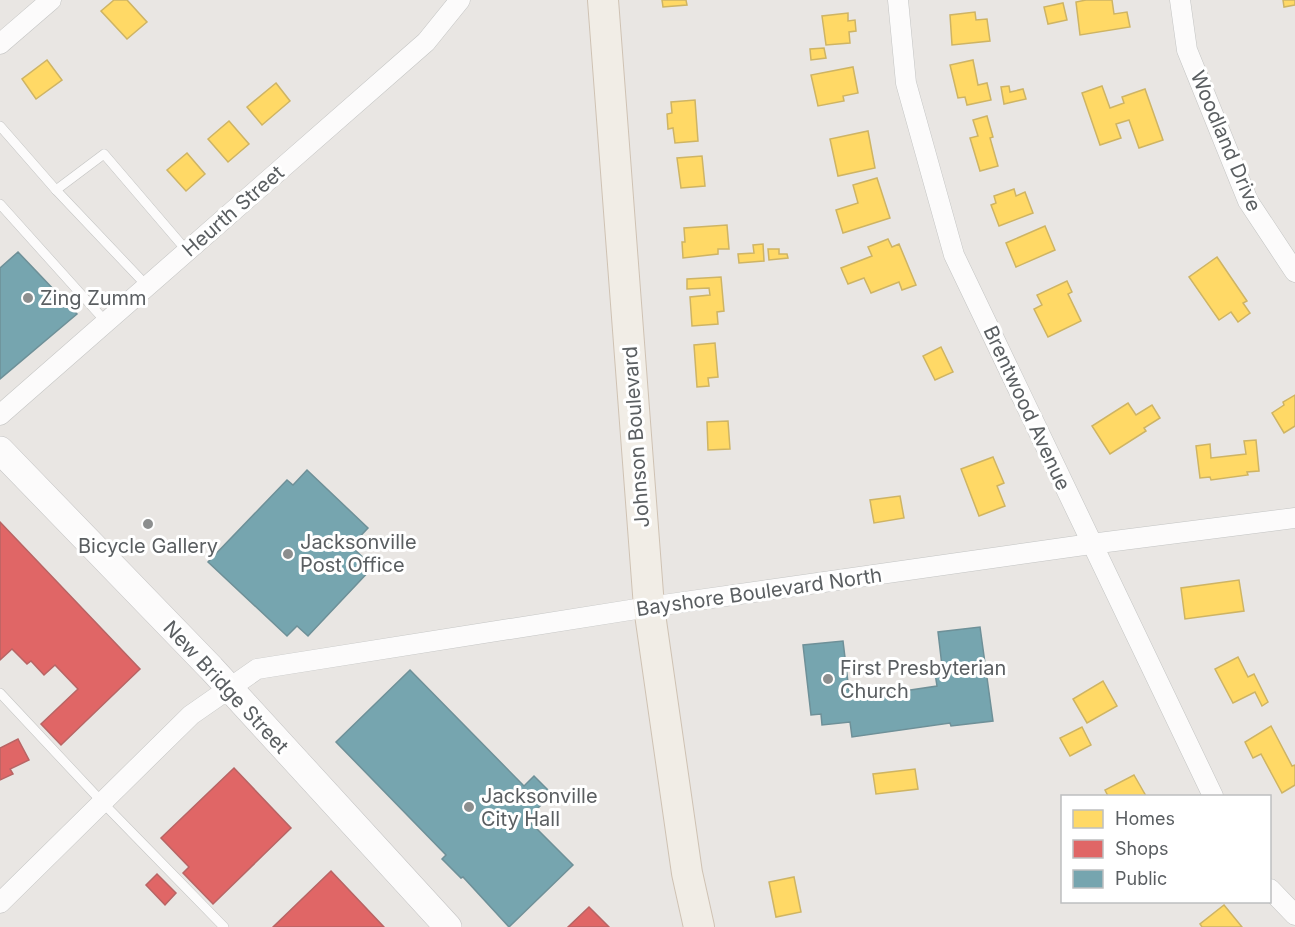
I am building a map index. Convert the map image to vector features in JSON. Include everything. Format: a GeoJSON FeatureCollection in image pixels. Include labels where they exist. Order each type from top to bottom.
{"type":"FeatureCollection","features":[{"type":"Feature","properties":{"kind":"main road","name":"Johnson Boulevard"},"geometry":{"type":"LineString","coordinates":[[603,0],[649,608],[687,873],[699,927]]}},
{"type":"Feature","properties":{"kind":"main road","name":"New Bridge Street"},"geometry":{"type":"LineString","coordinates":[[0,450],[229,688],[448,927]]}},
{"type":"Feature","properties":{"kind":"main road","name":"Johnson Boulevard"},"geometry":{"type":"LineString","coordinates":[[687,873],[712,927]]}},
{"type":"Feature","properties":{"kind":"street"},"geometry":{"type":"LineString","coordinates":[[0,44],[51,0]]}},
{"type":"Feature","properties":{"kind":"street","name":"Heurth Street"},"geometry":{"type":"LineString","coordinates":[[0,415],[426,42],[460,0]]}},
{"type":"Feature","properties":{"kind":"street","name":"Brentwood Avenue"},"geometry":{"type":"LineString","coordinates":[[898,0],[906,84],[954,255],[1213,795]]}},
{"type":"Feature","properties":{"kind":"street","name":"Woodland Drive"},"geometry":{"type":"LineString","coordinates":[[1180,0],[1187,50],[1248,201],[1295,272]]}},
{"type":"Feature","properties":{"kind":"street","name":"Bayshore Boulevard North"},"geometry":{"type":"LineString","coordinates":[[0,903],[191,714],[256,669],[649,608],[1091,544],[1295,518]]}},
{"type":"Feature","properties":{"kind":"street"},"geometry":{"type":"LineString","coordinates":[[1271,891],[1295,915]]}},
{"type":"Feature","properties":{"kind":"lane"},"geometry":{"type":"LineString","coordinates":[[0,126],[56,190],[147,286]]}},
{"type":"Feature","properties":{"kind":"lane"},"geometry":{"type":"LineString","coordinates":[[56,190],[104,154],[188,251]]}},
{"type":"Feature","properties":{"kind":"lane"},"geometry":{"type":"LineString","coordinates":[[0,204],[106,322]]}},
{"type":"Feature","properties":{"kind":"lane"},"geometry":{"type":"LineString","coordinates":[[0,693],[224,927]]}},
{"type":"Feature","properties":{"kind":"building: Homes"},"geometry":{"type":"Polygon","coordinates":[[[114,0],[127,0],[147,22],[127,39],[101,11],[114,0]]]}},
{"type":"Feature","properties":{"kind":"building: Homes"},"geometry":{"type":"Polygon","coordinates":[[[662,0],[686,0],[687,5],[663,7],[662,0]]]}},
{"type":"Feature","properties":{"kind":"building: Homes"},"geometry":{"type":"Polygon","coordinates":[[[1112,0],[1114,14],[1127,12],[1130,27],[1080,35],[1076,2],[1112,0]]]}},
{"type":"Feature","properties":{"kind":"building: Homes"},"geometry":{"type":"Polygon","coordinates":[[[1283,0],[1295,0],[1295,5],[1284,7],[1283,0]]]}},
{"type":"Feature","properties":{"kind":"building: Homes"},"geometry":{"type":"Polygon","coordinates":[[[1063,3],[1067,20],[1048,24],[1044,7],[1063,3]]]}},
{"type":"Feature","properties":{"kind":"building: Homes"},"geometry":{"type":"Polygon","coordinates":[[[975,12],[976,20],[987,19],[990,41],[952,45],[950,15],[975,12]]]}},
{"type":"Feature","properties":{"kind":"building: Homes"},"geometry":{"type":"Polygon","coordinates":[[[848,13],[848,21],[855,20],[856,31],[849,32],[850,43],[826,45],[822,16],[848,13]]]}},
{"type":"Feature","properties":{"kind":"building: Homes"},"geometry":{"type":"Polygon","coordinates":[[[824,48],[826,58],[811,60],[810,49],[824,48]]]}},
{"type":"Feature","properties":{"kind":"building: Homes"},"geometry":{"type":"Polygon","coordinates":[[[47,60],[62,80],[36,99],[22,79],[47,60]]]}},
{"type":"Feature","properties":{"kind":"building: Homes"},"geometry":{"type":"Polygon","coordinates":[[[973,60],[978,85],[987,83],[991,100],[967,105],[965,97],[958,98],[950,65],[973,60]]]}},
{"type":"Feature","properties":{"kind":"building: Homes"},"geometry":{"type":"Polygon","coordinates":[[[853,67],[858,93],[843,96],[844,101],[818,106],[811,75],[853,67]]]}},
{"type":"Feature","properties":{"kind":"building: Homes"},"geometry":{"type":"Polygon","coordinates":[[[276,83],[290,101],[262,125],[247,107],[276,83]]]}},
{"type":"Feature","properties":{"kind":"building: Homes"},"geometry":{"type":"Polygon","coordinates":[[[1009,86],[1010,92],[1023,89],[1026,99],[1004,104],[1001,87],[1009,86]]]}},
{"type":"Feature","properties":{"kind":"building: Homes"},"geometry":{"type":"Polygon","coordinates":[[[1102,86],[1110,108],[1124,103],[1122,97],[1145,89],[1163,140],[1139,148],[1129,120],[1116,124],[1121,138],[1100,145],[1082,93],[1102,86]]]}},
{"type":"Feature","properties":{"kind":"building: Homes"},"geometry":{"type":"Polygon","coordinates":[[[695,100],[698,141],[675,143],[673,128],[668,129],[667,114],[672,113],[671,102],[695,100]]]}},
{"type":"Feature","properties":{"kind":"building: Homes"},"geometry":{"type":"Polygon","coordinates":[[[987,116],[998,166],[980,171],[970,138],[978,136],[973,120],[987,116]]]}},
{"type":"Feature","properties":{"kind":"building: Homes"},"geometry":{"type":"Polygon","coordinates":[[[229,121],[249,144],[228,162],[208,139],[229,121]]]}},
{"type":"Feature","properties":{"kind":"building: Homes"},"geometry":{"type":"Polygon","coordinates":[[[868,131],[875,168],[838,176],[830,139],[868,131]]]}},
{"type":"Feature","properties":{"kind":"building: Homes"},"geometry":{"type":"Polygon","coordinates":[[[187,153],[205,174],[186,191],[167,170],[187,153]]]}},
{"type":"Feature","properties":{"kind":"building: Homes"},"geometry":{"type":"Polygon","coordinates":[[[702,156],[705,186],[681,188],[677,158],[702,156]]]}},
{"type":"Feature","properties":{"kind":"building: Homes"},"geometry":{"type":"Polygon","coordinates":[[[877,178],[890,218],[843,233],[836,210],[858,203],[853,185],[877,178]]]}},
{"type":"Feature","properties":{"kind":"building: Homes"},"geometry":{"type":"Polygon","coordinates":[[[1014,189],[1016,196],[1025,192],[1033,213],[999,226],[991,205],[996,203],[994,196],[1014,189]]]}},
{"type":"Feature","properties":{"kind":"building: Homes"},"geometry":{"type":"Polygon","coordinates":[[[727,225],[729,249],[718,249],[718,254],[683,258],[684,228],[727,225]]]}},
{"type":"Feature","properties":{"kind":"building: Homes"},"geometry":{"type":"Polygon","coordinates":[[[1045,226],[1055,250],[1016,267],[1006,243],[1045,226]]]}},
{"type":"Feature","properties":{"kind":"building: Homes"},"geometry":{"type":"Polygon","coordinates":[[[888,239],[892,247],[899,244],[916,285],[902,290],[899,282],[871,293],[864,278],[848,284],[841,268],[872,256],[868,247],[888,239]]]}},
{"type":"Feature","properties":{"kind":"building: Homes"},"geometry":{"type":"Polygon","coordinates":[[[763,244],[764,261],[739,263],[738,254],[754,253],[753,245],[763,244]]]}},
{"type":"Feature","properties":{"kind":"building: Homes"},"geometry":{"type":"Polygon","coordinates":[[[768,249],[779,249],[779,254],[787,254],[788,258],[769,260],[768,249]]]}},
{"type":"Feature","properties":{"kind":"building: Homes"},"geometry":{"type":"Polygon","coordinates":[[[1217,257],[1247,301],[1243,303],[1250,313],[1238,322],[1231,312],[1219,320],[1189,277],[1217,257]]]}},
{"type":"Feature","properties":{"kind":"building: Homes"},"geometry":{"type":"Polygon","coordinates":[[[721,277],[724,311],[717,312],[718,324],[692,326],[690,297],[710,295],[709,288],[687,289],[687,279],[721,277]]]}},
{"type":"Feature","properties":{"kind":"building: Homes"},"geometry":{"type":"Polygon","coordinates":[[[1067,281],[1072,292],[1068,294],[1081,321],[1048,337],[1034,309],[1042,305],[1037,295],[1067,281]]]}},
{"type":"Feature","properties":{"kind":"building: Homes"},"geometry":{"type":"Polygon","coordinates":[[[715,343],[718,377],[708,378],[709,386],[697,387],[694,345],[715,343]]]}},
{"type":"Feature","properties":{"kind":"building: Homes"},"geometry":{"type":"Polygon","coordinates":[[[941,347],[953,372],[935,380],[923,356],[941,347]]]}},
{"type":"Feature","properties":{"kind":"building: Homes"},"geometry":{"type":"Polygon","coordinates":[[[1295,395],[1295,426],[1284,433],[1272,413],[1284,405],[1283,402],[1295,395]]]}},
{"type":"Feature","properties":{"kind":"building: Homes"},"geometry":{"type":"Polygon","coordinates":[[[1128,403],[1136,415],[1152,405],[1160,418],[1144,428],[1146,431],[1110,454],[1092,426],[1128,403]]]}},
{"type":"Feature","properties":{"kind":"building: Homes"},"geometry":{"type":"Polygon","coordinates":[[[728,421],[730,449],[708,450],[707,422],[728,421]]]}},
{"type":"Feature","properties":{"kind":"building: Homes"},"geometry":{"type":"Polygon","coordinates":[[[1256,440],[1259,471],[1247,472],[1248,475],[1211,480],[1210,477],[1200,478],[1196,446],[1210,444],[1211,458],[1246,454],[1244,441],[1256,440]]]}},
{"type":"Feature","properties":{"kind":"building: Homes"},"geometry":{"type":"Polygon","coordinates":[[[993,457],[1004,483],[997,486],[1005,506],[979,516],[961,469],[993,457]]]}},
{"type":"Feature","properties":{"kind":"building: Homes"},"geometry":{"type":"Polygon","coordinates":[[[900,496],[904,518],[874,523],[870,500],[900,496]]]}},
{"type":"Feature","properties":{"kind":"building: Homes"},"geometry":{"type":"Polygon","coordinates":[[[1239,580],[1244,611],[1185,619],[1181,588],[1239,580]]]}},
{"type":"Feature","properties":{"kind":"building: Homes"},"geometry":{"type":"Polygon","coordinates":[[[1238,657],[1248,677],[1254,674],[1268,702],[1262,706],[1255,692],[1233,703],[1215,669],[1238,657]]]}},
{"type":"Feature","properties":{"kind":"building: Homes"},"geometry":{"type":"Polygon","coordinates":[[[1103,681],[1117,706],[1087,723],[1073,699],[1103,681]]]}},
{"type":"Feature","properties":{"kind":"building: Homes"},"geometry":{"type":"Polygon","coordinates":[[[1271,726],[1292,766],[1295,765],[1295,785],[1282,793],[1261,754],[1253,758],[1245,742],[1271,726]]]}},
{"type":"Feature","properties":{"kind":"building: Homes"},"geometry":{"type":"Polygon","coordinates":[[[1082,727],[1091,745],[1070,756],[1060,738],[1082,727]]]}},
{"type":"Feature","properties":{"kind":"building: Homes"},"geometry":{"type":"Polygon","coordinates":[[[915,769],[918,789],[876,794],[873,774],[915,769]]]}},
{"type":"Feature","properties":{"kind":"building: Homes"},"geometry":{"type":"Polygon","coordinates":[[[1134,775],[1145,795],[1108,795],[1105,790],[1134,775]]]}},
{"type":"Feature","properties":{"kind":"building: Homes"},"geometry":{"type":"Polygon","coordinates":[[[794,877],[801,912],[776,917],[769,882],[794,877]]]}},
{"type":"Feature","properties":{"kind":"building: Homes"},"geometry":{"type":"Polygon","coordinates":[[[1224,905],[1242,927],[1202,927],[1200,924],[1224,905]]]}},
{"type":"Feature","properties":{"kind":"building: Shops"},"geometry":{"type":"Polygon","coordinates":[[[0,522],[140,669],[61,745],[41,724],[78,689],[55,665],[44,675],[31,661],[27,664],[12,649],[0,660],[0,522]]]}},
{"type":"Feature","properties":{"kind":"building: Shops"},"geometry":{"type":"Polygon","coordinates":[[[18,739],[29,760],[10,769],[13,774],[0,780],[0,748],[18,739]]]}},
{"type":"Feature","properties":{"kind":"building: Shops"},"geometry":{"type":"Polygon","coordinates":[[[234,768],[291,828],[213,904],[183,873],[189,867],[161,838],[234,768]]]}},
{"type":"Feature","properties":{"kind":"building: Shops"},"geometry":{"type":"Polygon","coordinates":[[[331,871],[384,927],[273,927],[331,871]]]}},
{"type":"Feature","properties":{"kind":"building: Shops"},"geometry":{"type":"Polygon","coordinates":[[[157,874],[176,893],[165,905],[146,885],[157,874]]]}},
{"type":"Feature","properties":{"kind":"building: Shops"},"geometry":{"type":"Polygon","coordinates":[[[589,907],[609,927],[568,927],[589,907]]]}},
{"type":"Feature","properties":{"kind":"building: Public"},"geometry":{"type":"Polygon","coordinates":[[[18,252],[77,314],[0,379],[0,268],[18,252]]]}},
{"type":"Feature","properties":{"kind":"building: Public","name":"Jacksonville Post Office"},"geometry":{"type":"Polygon","coordinates":[[[307,470],[368,528],[351,546],[373,567],[308,636],[297,626],[287,636],[208,562],[287,480],[293,485],[307,470]]]}},
{"type":"Feature","properties":{"kind":"building: Public","name":"First Presbyterian Church"},"geometry":{"type":"Polygon","coordinates":[[[980,627],[993,721],[951,726],[950,723],[852,737],[850,722],[822,725],[821,714],[811,715],[803,645],[843,641],[850,699],[937,686],[934,667],[942,666],[938,632],[980,627]]]}},
{"type":"Feature","properties":{"kind":"building: Public","name":"Jacksonville City Hall"},"geometry":{"type":"Polygon","coordinates":[[[410,670],[524,786],[534,776],[552,794],[527,819],[573,865],[509,927],[463,877],[461,878],[442,859],[446,855],[336,742],[410,670]]]}},
{"type":"Feature","properties":{"kind":"place","name":"Zing Zumm"},"geometry":{"type":"Point","coordinates":[28,298]}},
{"type":"Feature","properties":{"kind":"place","name":"Bicycle Gallery"},"geometry":{"type":"Point","coordinates":[148,524]}},
{"type":"Feature","properties":{"kind":"place","name":"Jacksonville Post Office"},"geometry":{"type":"Point","coordinates":[288,554]}},
{"type":"Feature","properties":{"kind":"place","name":"First Presbyterian Church"},"geometry":{"type":"Point","coordinates":[828,679]}},
{"type":"Feature","properties":{"kind":"place","name":"Jacksonville City Hall"},"geometry":{"type":"Point","coordinates":[469,807]}}]}
